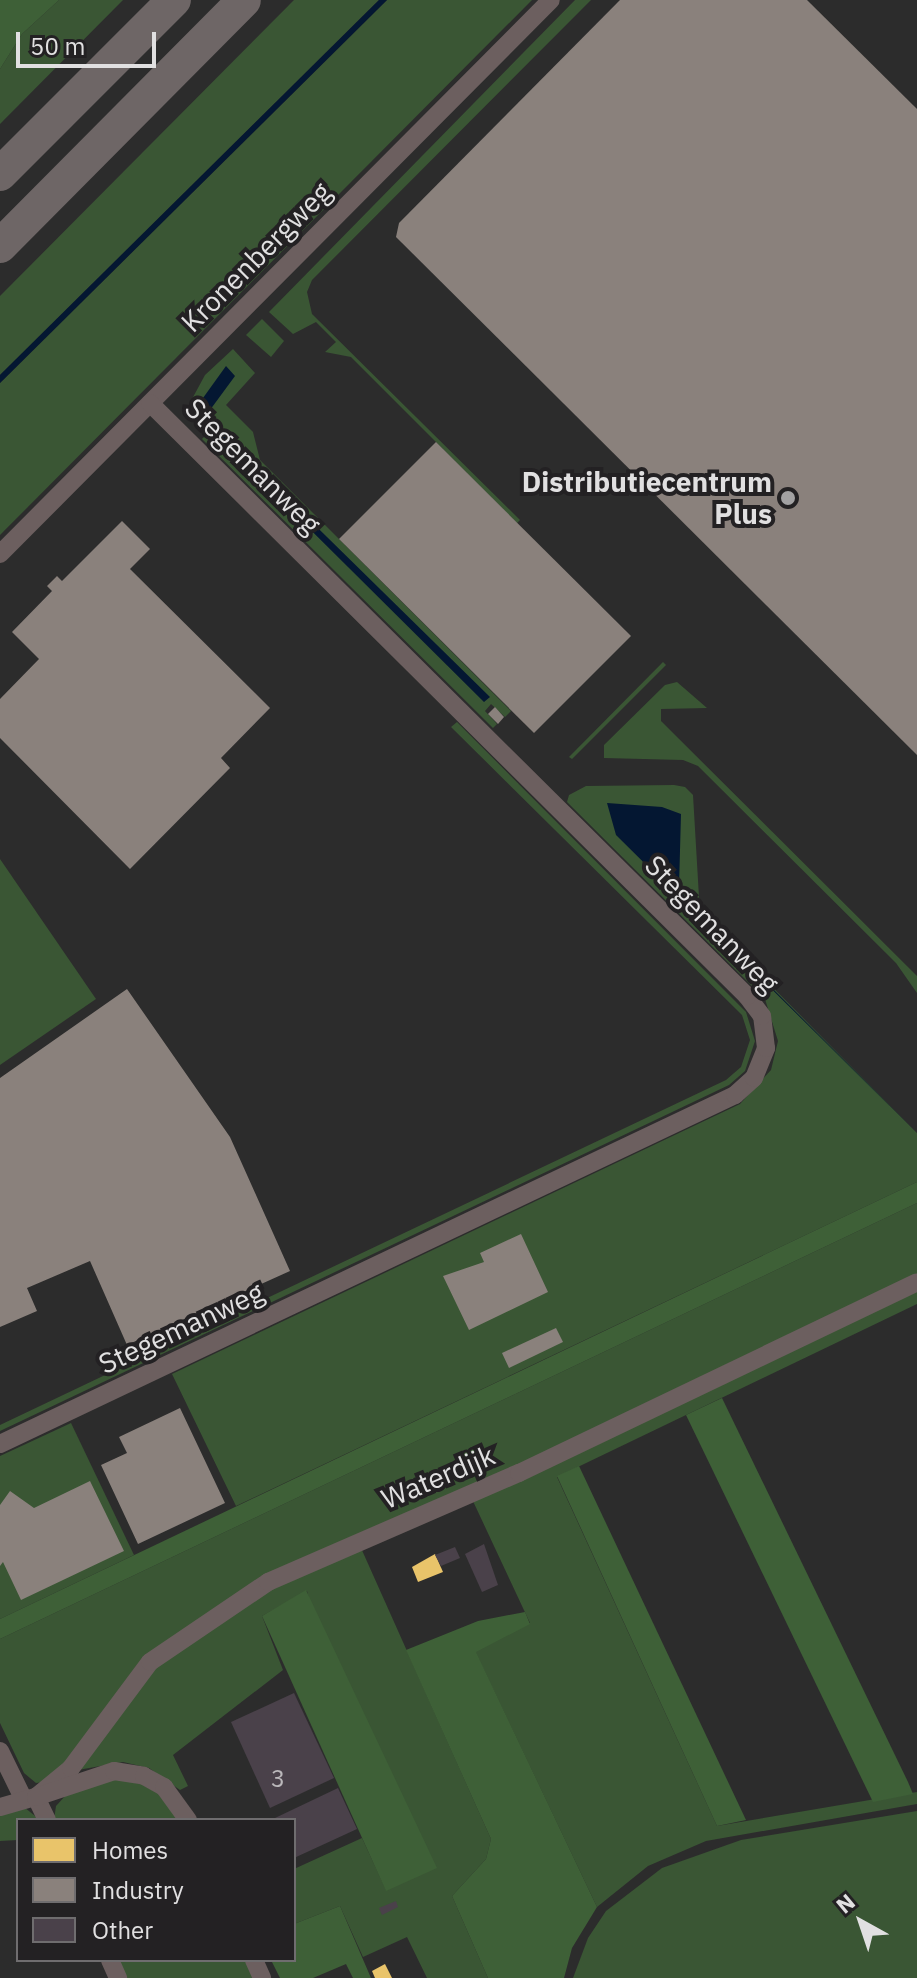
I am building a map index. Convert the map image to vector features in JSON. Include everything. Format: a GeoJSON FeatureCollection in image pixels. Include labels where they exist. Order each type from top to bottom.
{"type":"FeatureCollection","features":[{"type":"Feature","properties":{"kind":"highway"},"geometry":{"type":"LineString","coordinates":[[0,174],[174,0]]}},
{"type":"Feature","properties":{"kind":"highway"},"geometry":{"type":"LineString","coordinates":[[0,246],[244,0]]}},
{"type":"Feature","properties":{"kind":"street","name":"Kronenbergweg"},"geometry":{"type":"LineString","coordinates":[[0,554],[551,0]]}},
{"type":"Feature","properties":{"kind":"street","name":"Stegemanweg"},"geometry":{"type":"LineString","coordinates":[[0,1444],[735,1095],[754,1078],[766,1048],[762,1016],[747,996],[150,403]]}},
{"type":"Feature","properties":{"kind":"street","name":"Waterdijk"},"geometry":{"type":"LineString","coordinates":[[0,1807],[30,1797],[78,1761],[150,1662],[268,1582],[519,1473],[917,1282]]}},
{"type":"Feature","properties":{"kind":"street"},"geometry":{"type":"LineString","coordinates":[[0,1751],[46,1818]]}},
{"type":"Feature","properties":{"kind":"street"},"geometry":{"type":"LineString","coordinates":[[30,1797],[99,1773],[130,1772],[164,1787],[187,1818]]}},
{"type":"Feature","properties":{"kind":"green space"},"geometry":{"type":"Polygon","coordinates":[[[0,0],[59,0],[22,34],[0,69],[0,0]]]}},
{"type":"Feature","properties":{"kind":"green space"},"geometry":{"type":"Polygon","coordinates":[[[59,0],[123,0],[0,124],[0,69],[22,34],[59,0]]]}},
{"type":"Feature","properties":{"kind":"green space"},"geometry":{"type":"Polygon","coordinates":[[[294,0],[379,0],[0,375],[0,296],[294,0]]]}},
{"type":"Feature","properties":{"kind":"green space"},"geometry":{"type":"Polygon","coordinates":[[[387,0],[532,0],[0,535],[0,383],[387,0]]]}},
{"type":"Feature","properties":{"kind":"green space"},"geometry":{"type":"Polygon","coordinates":[[[575,0],[591,0],[312,280],[307,292],[312,314],[520,520],[517,523],[351,357],[325,352],[336,342],[316,322],[293,334],[269,312],[575,0]]]}},
{"type":"Feature","properties":{"kind":"green space"},"geometry":{"type":"Polygon","coordinates":[[[262,319],[284,341],[271,357],[246,335],[262,319]]]}},
{"type":"Feature","properties":{"kind":"green space"},"geometry":{"type":"Polygon","coordinates":[[[233,349],[255,373],[226,405],[253,432],[260,460],[511,711],[505,717],[491,704],[485,711],[497,724],[493,728],[202,439],[206,435],[196,424],[192,399],[205,375],[233,349]]]}},
{"type":"Feature","properties":{"kind":"green space"},"geometry":{"type":"Polygon","coordinates":[[[663,662],[666,665],[572,759],[569,757],[663,662]]]}},
{"type":"Feature","properties":{"kind":"green space"},"geometry":{"type":"Polygon","coordinates":[[[677,682],[707,708],[661,709],[661,721],[917,976],[917,993],[896,963],[698,766],[683,760],[604,758],[604,745],[665,685],[677,682]]]}},
{"type":"Feature","properties":{"kind":"green space"},"geometry":{"type":"Polygon","coordinates":[[[457,722],[746,1012],[755,1041],[745,1071],[729,1085],[0,1431],[0,1425],[726,1080],[741,1067],[750,1040],[742,1015],[451,727],[457,722]]]}},
{"type":"Feature","properties":{"kind":"green space"},"geometry":{"type":"Polygon","coordinates":[[[674,785],[685,787],[693,795],[700,914],[917,1133],[917,1182],[236,1506],[172,1374],[740,1104],[771,1070],[778,1041],[765,999],[567,802],[569,795],[586,786],[674,785]]]}},
{"type":"Feature","properties":{"kind":"green space"},"geometry":{"type":"Polygon","coordinates":[[[0,859],[96,999],[0,1065],[0,859]]]}},
{"type":"Feature","properties":{"kind":"green space"},"geometry":{"type":"Polygon","coordinates":[[[917,1182],[917,1203],[0,1639],[0,1619],[917,1182]]]}},
{"type":"Feature","properties":{"kind":"green space"},"geometry":{"type":"Polygon","coordinates":[[[917,1203],[917,1275],[197,1622],[85,1747],[44,1782],[36,1783],[24,1773],[0,1723],[0,1639],[917,1203]]]}},
{"type":"Feature","properties":{"kind":"green space"},"geometry":{"type":"Polygon","coordinates":[[[917,1286],[917,1304],[557,1477],[717,1826],[917,1792],[917,1804],[706,1841],[648,1866],[597,1907],[475,1651],[530,1623],[472,1499],[917,1286]]]}},
{"type":"Feature","properties":{"kind":"green space"},"geometry":{"type":"Polygon","coordinates":[[[722,1398],[913,1794],[873,1802],[686,1415],[722,1398]]]}},
{"type":"Feature","properties":{"kind":"green space"},"geometry":{"type":"Polygon","coordinates":[[[71,1423],[134,1555],[0,1619],[0,1456],[71,1423]]]}},
{"type":"Feature","properties":{"kind":"green space"},"geometry":{"type":"Polygon","coordinates":[[[579,1466],[746,1820],[717,1826],[557,1476],[579,1466]]]}},
{"type":"Feature","properties":{"kind":"green space"},"geometry":{"type":"Polygon","coordinates":[[[361,1548],[491,1839],[486,1859],[452,1896],[488,1978],[427,1978],[407,1937],[363,1957],[340,1906],[296,1923],[296,1868],[362,1838],[386,1890],[307,1591],[262,1616],[283,1670],[173,1755],[188,1786],[180,1790],[149,1768],[123,1762],[78,1770],[139,1679],[251,1598],[361,1548]]]}},
{"type":"Feature","properties":{"kind":"green space"},"geometry":{"type":"Polygon","coordinates":[[[306,1590],[437,1868],[386,1891],[262,1616],[306,1590]]]}},
{"type":"Feature","properties":{"kind":"green space"},"geometry":{"type":"Polygon","coordinates":[[[525,1612],[530,1624],[476,1652],[597,1907],[572,1948],[564,1978],[488,1978],[452,1896],[486,1859],[491,1839],[406,1650],[478,1621],[525,1612]]]}},
{"type":"Feature","properties":{"kind":"green space"},"geometry":{"type":"Polygon","coordinates":[[[114,1779],[141,1784],[159,1794],[177,1818],[54,1818],[56,1806],[66,1795],[114,1779]]]}},
{"type":"Feature","properties":{"kind":"green space"},"geometry":{"type":"Polygon","coordinates":[[[24,1807],[38,1818],[16,1818],[16,1840],[0,1841],[0,1813],[24,1807]]]}},
{"type":"Feature","properties":{"kind":"green space"},"geometry":{"type":"Polygon","coordinates":[[[917,1811],[917,1978],[573,1978],[588,1938],[606,1911],[662,1868],[741,1840],[917,1811]]]}},
{"type":"Feature","properties":{"kind":"green space"},"geometry":{"type":"Polygon","coordinates":[[[340,1906],[371,1978],[353,1978],[346,1964],[313,1978],[280,1978],[272,1962],[296,1962],[296,1923],[340,1906]]]}},
{"type":"Feature","properties":{"kind":"green space"},"geometry":{"type":"Polygon","coordinates":[[[118,1962],[247,1962],[254,1978],[125,1978],[118,1962]]]}},
{"type":"Feature","properties":{"kind":"water"},"geometry":{"type":"Polygon","coordinates":[[[379,0],[387,0],[0,383],[0,375],[379,0]]]}},
{"type":"Feature","properties":{"kind":"water"},"geometry":{"type":"Polygon","coordinates":[[[226,366],[235,376],[210,410],[218,430],[490,697],[484,702],[211,431],[203,398],[226,366]]]}},
{"type":"Feature","properties":{"kind":"water"},"geometry":{"type":"Polygon","coordinates":[[[607,803],[662,807],[681,814],[679,887],[690,906],[917,1133],[616,835],[607,803]]]}},
{"type":"Feature","properties":{"kind":"building: Homes"},"geometry":{"type":"Polygon","coordinates":[[[435,1554],[443,1572],[418,1582],[412,1567],[435,1554]]]}},
{"type":"Feature","properties":{"kind":"building: Homes"},"geometry":{"type":"Polygon","coordinates":[[[385,1964],[392,1978],[375,1978],[372,1971],[385,1964]]]}},
{"type":"Feature","properties":{"kind":"building: Industry","name":"Distributiecentrum Plus"},"geometry":{"type":"Polygon","coordinates":[[[620,0],[807,0],[917,109],[917,755],[396,237],[399,223],[620,0]]]}},
{"type":"Feature","properties":{"kind":"building: Industry"},"geometry":{"type":"Polygon","coordinates":[[[436,442],[631,636],[534,733],[339,539],[436,442]]]}},
{"type":"Feature","properties":{"kind":"building: Industry"},"geometry":{"type":"Polygon","coordinates":[[[122,521],[150,549],[130,569],[270,708],[221,758],[230,768],[130,869],[0,738],[0,699],[39,659],[12,632],[52,591],[47,586],[57,576],[62,581],[122,521]]]}},
{"type":"Feature","properties":{"kind":"building: Industry"},"geometry":{"type":"Polygon","coordinates":[[[495,707],[504,717],[498,724],[488,714],[495,707]]]}},
{"type":"Feature","properties":{"kind":"building: Industry"},"geometry":{"type":"Polygon","coordinates":[[[127,989],[230,1137],[290,1271],[127,1345],[90,1261],[27,1288],[37,1311],[0,1327],[0,1078],[127,989]]]}},
{"type":"Feature","properties":{"kind":"building: Industry"},"geometry":{"type":"Polygon","coordinates":[[[521,1234],[548,1292],[469,1330],[443,1276],[484,1262],[480,1253],[521,1234]]]}},
{"type":"Feature","properties":{"kind":"building: Industry"},"geometry":{"type":"Polygon","coordinates":[[[556,1328],[563,1342],[509,1368],[502,1353],[556,1328]]]}},
{"type":"Feature","properties":{"kind":"building: Industry"},"geometry":{"type":"Polygon","coordinates":[[[180,1408],[225,1503],[138,1544],[101,1465],[127,1453],[119,1437],[180,1408]]]}},
{"type":"Feature","properties":{"kind":"building: Industry"},"geometry":{"type":"Polygon","coordinates":[[[90,1481],[124,1551],[21,1600],[3,1562],[0,1566],[0,1505],[10,1491],[34,1508],[90,1481]]]}},
{"type":"Feature","properties":{"kind":"building: Other"},"geometry":{"type":"Polygon","coordinates":[[[484,1544],[498,1585],[482,1592],[465,1554],[484,1544]]]}},
{"type":"Feature","properties":{"kind":"building: Other"},"geometry":{"type":"Polygon","coordinates":[[[455,1547],[460,1558],[441,1566],[435,1555],[455,1547]]]}},
{"type":"Feature","properties":{"kind":"building: Other"},"geometry":{"type":"Polygon","coordinates":[[[294,1693],[334,1778],[270,1808],[231,1722],[294,1693]]]}},
{"type":"Feature","properties":{"kind":"building: Other"},"geometry":{"type":"Polygon","coordinates":[[[338,1788],[357,1829],[296,1857],[296,1818],[275,1818],[338,1788]]]}},
{"type":"Feature","properties":{"kind":"building: Other"},"geometry":{"type":"Polygon","coordinates":[[[396,1901],[398,1907],[382,1915],[379,1908],[396,1901]]]}},
{"type":"Feature","properties":{"kind":"place","name":"Distributiecentrum Plus"},"geometry":{"type":"Point","coordinates":[788,498]}}]}
